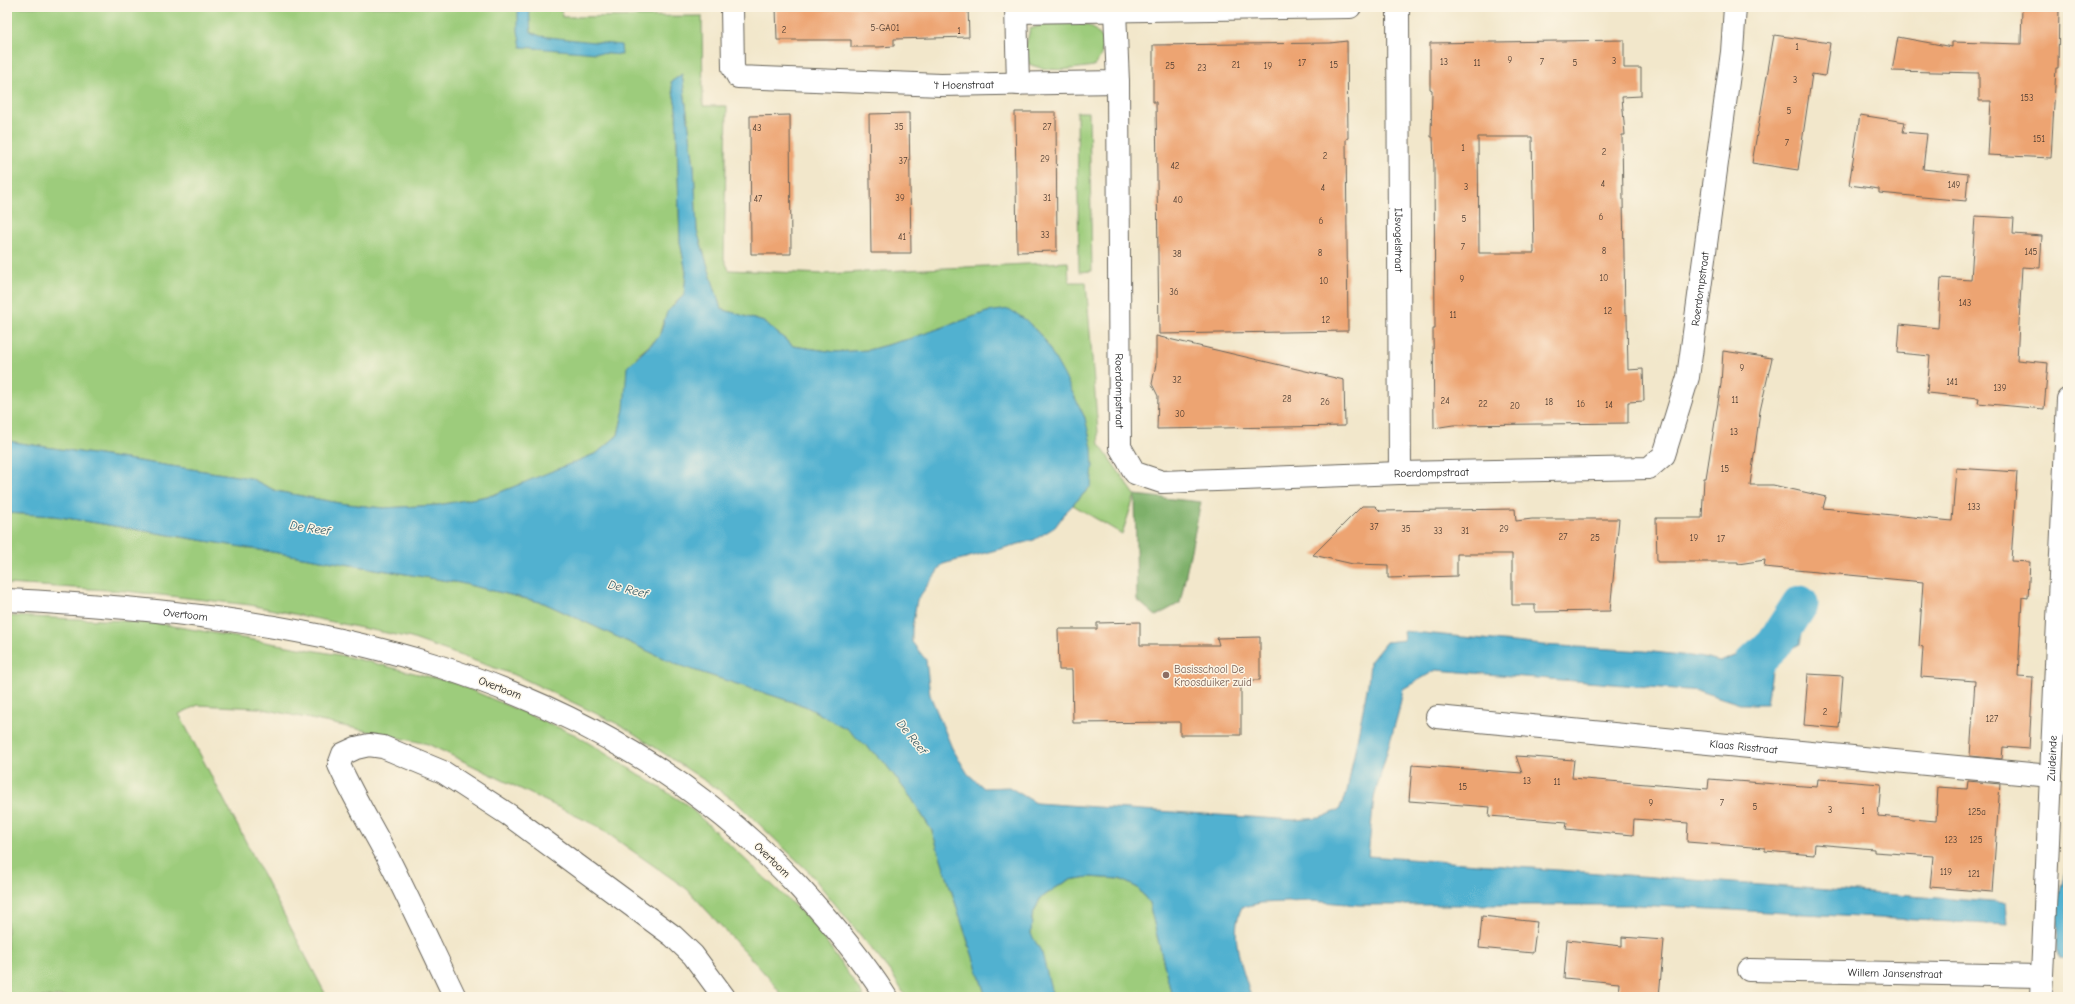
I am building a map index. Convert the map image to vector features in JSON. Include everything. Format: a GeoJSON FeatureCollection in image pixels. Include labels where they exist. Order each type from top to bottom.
{"type":"FeatureCollection","features":[{"type":"Feature","properties":{"kind":"street","name":"'t Hoenstraat"},"geometry":{"type":"LineString","coordinates":[[732,7],[733,68],[738,77],[941,85],[1118,82]]}},
{"type":"Feature","properties":{"kind":"street"},"geometry":{"type":"LineString","coordinates":[[1018,84],[1016,9],[1115,11],[1350,7]]}},
{"type":"Feature","properties":{"kind":"street","name":"IJsvogelstraat"},"geometry":{"type":"LineString","coordinates":[[1398,7],[1400,473]]}},
{"type":"Feature","properties":{"kind":"street","name":"Roerdompstraat"},"geometry":{"type":"LineString","coordinates":[[1118,82],[1120,447],[1135,473],[1162,482],[1400,473],[1649,468],[1664,455],[1688,377],[1732,52],[1735,7]]}},
{"type":"Feature","properties":{"kind":"street"},"geometry":{"type":"LineString","coordinates":[[1115,11],[1118,82]]}},
{"type":"Feature","properties":{"kind":"street","name":"Zuideinde"},"geometry":{"type":"LineString","coordinates":[[2041,997],[2068,399]]}},
{"type":"Feature","properties":{"kind":"street","name":"Overtoom"},"geometry":{"type":"LineString","coordinates":[[7,600],[168,612],[299,632],[354,643],[449,668],[538,703],[617,742],[692,791],[739,829],[770,857],[814,903],[854,950],[886,997]]}},
{"type":"Feature","properties":{"kind":"street","name":"Klaas Risstraat"},"geometry":{"type":"LineString","coordinates":[[1437,717],[2051,776]]}},
{"type":"Feature","properties":{"kind":"street"},"geometry":{"type":"LineString","coordinates":[[455,997],[385,853],[350,791],[339,766],[343,754],[356,748],[369,745],[383,747],[443,772],[508,815],[673,936],[693,955],[718,996]]}},
{"type":"Feature","properties":{"kind":"street","name":"Willem Jansenstraat"},"geometry":{"type":"LineString","coordinates":[[1749,970],[2041,976]]}},
{"type":"Feature","properties":{"kind":"green space"},"geometry":{"type":"Polygon","coordinates":[[[7,7],[561,7],[562,17],[702,16],[703,106],[727,106],[724,259],[729,270],[823,274],[1068,262],[1069,282],[1086,282],[1099,444],[1135,495],[1122,534],[1073,505],[1091,486],[1085,418],[1044,339],[1026,320],[1009,310],[987,312],[909,339],[868,350],[835,352],[793,346],[764,322],[721,309],[697,231],[694,166],[682,74],[671,82],[676,106],[680,242],[686,272],[684,295],[673,305],[663,322],[659,337],[637,356],[618,435],[597,453],[493,495],[438,505],[383,508],[339,503],[276,491],[250,478],[7,441],[7,7]]]}},
{"type":"Feature","properties":{"kind":"green space"},"geometry":{"type":"Polygon","coordinates":[[[1062,22],[1086,25],[1091,27],[1100,35],[1104,41],[1101,56],[1094,66],[1069,69],[1045,69],[1029,64],[1025,49],[1030,29],[1045,24],[1062,22]]]}},
{"type":"Feature","properties":{"kind":"green space"},"geometry":{"type":"Polygon","coordinates":[[[1077,112],[1089,112],[1092,271],[1079,272],[1077,112]]]}},
{"type":"Feature","properties":{"kind":"green space"},"geometry":{"type":"Polygon","coordinates":[[[1135,495],[1201,502],[1180,603],[1156,616],[1137,600],[1135,495]]]}},
{"type":"Feature","properties":{"kind":"green space"},"geometry":{"type":"Polygon","coordinates":[[[7,513],[54,516],[460,583],[544,603],[678,665],[805,706],[847,729],[884,762],[912,799],[932,831],[986,997],[906,997],[892,974],[809,872],[734,800],[624,727],[520,677],[411,638],[250,605],[125,591],[7,584],[7,513]]]}},
{"type":"Feature","properties":{"kind":"green space"},"geometry":{"type":"Polygon","coordinates":[[[7,616],[150,622],[345,656],[455,683],[576,735],[686,804],[815,925],[864,997],[783,997],[769,978],[687,889],[597,826],[428,744],[259,708],[198,705],[179,714],[327,997],[7,997],[7,616]]]}},
{"type":"Feature","properties":{"kind":"green space"},"geometry":{"type":"Polygon","coordinates":[[[1089,877],[1120,879],[1138,888],[1149,903],[1172,997],[1053,997],[1031,934],[1032,917],[1040,899],[1054,889],[1069,880],[1089,877]]]}},
{"type":"Feature","properties":{"kind":"water"},"geometry":{"type":"Polygon","coordinates":[[[518,7],[529,7],[531,32],[540,36],[621,45],[622,55],[521,47],[518,31],[518,7]]]}},
{"type":"Feature","properties":{"kind":"water","name":"De Reef"},"geometry":{"type":"Polygon","coordinates":[[[682,74],[694,166],[697,231],[721,309],[764,322],[793,346],[835,352],[868,350],[909,339],[987,312],[1009,309],[1026,320],[1044,339],[1085,418],[1092,447],[1093,467],[1091,486],[1066,512],[1055,527],[1034,540],[943,564],[917,600],[912,628],[912,642],[926,660],[930,695],[952,748],[968,774],[984,788],[1009,787],[1036,803],[1294,820],[1320,818],[1339,810],[1347,791],[1368,684],[1370,662],[1386,642],[1404,640],[1403,631],[1543,645],[1644,651],[1699,657],[1720,662],[1752,649],[1774,633],[1782,631],[1809,595],[1800,644],[1778,655],[1772,671],[1767,704],[1740,704],[1700,691],[1436,670],[1403,689],[1399,710],[1374,798],[1368,856],[2005,903],[2007,925],[1638,905],[1359,905],[1311,901],[1261,903],[1242,907],[1236,929],[1238,952],[1251,997],[1172,997],[1149,903],[1138,888],[1120,879],[1089,877],[1069,880],[1054,889],[1040,899],[1032,917],[1031,934],[1042,953],[1053,997],[986,997],[932,831],[912,799],[884,762],[847,729],[805,706],[678,665],[544,603],[460,583],[54,516],[7,513],[7,441],[250,478],[276,491],[339,503],[383,508],[438,505],[493,495],[597,453],[618,435],[624,409],[627,367],[659,337],[667,312],[684,295],[686,272],[680,242],[676,106],[671,82],[682,74]]]}},
{"type":"Feature","properties":{"kind":"water"},"geometry":{"type":"Polygon","coordinates":[[[2067,867],[2068,959],[2059,958],[2056,913],[2067,867]]]}},
{"type":"Feature","properties":{"kind":"building"},"geometry":{"type":"Polygon","coordinates":[[[776,7],[968,7],[969,37],[894,39],[894,46],[879,47],[851,47],[851,40],[777,40],[776,7]]]}},
{"type":"Feature","properties":{"kind":"building"},"geometry":{"type":"Polygon","coordinates":[[[2022,7],[2059,7],[2058,68],[2056,68],[2051,158],[1988,155],[1991,101],[1979,101],[1979,73],[1892,71],[1898,37],[1952,47],[1952,42],[2021,44],[2022,7]]]}},
{"type":"Feature","properties":{"kind":"building"},"geometry":{"type":"Polygon","coordinates":[[[1774,35],[1830,43],[1825,76],[1812,74],[1798,170],[1752,163],[1774,35]]]}},
{"type":"Feature","properties":{"kind":"building"},"geometry":{"type":"Polygon","coordinates":[[[1624,40],[1624,68],[1641,68],[1641,96],[1622,97],[1625,135],[1622,135],[1625,314],[1627,314],[1628,370],[1643,369],[1644,401],[1628,402],[1628,423],[1453,425],[1434,428],[1434,169],[1433,137],[1431,137],[1432,90],[1430,89],[1430,43],[1624,40]],[[1478,137],[1479,253],[1534,253],[1532,137],[1478,137]]]}},
{"type":"Feature","properties":{"kind":"building"},"geometry":{"type":"Polygon","coordinates":[[[1347,41],[1348,138],[1346,139],[1348,331],[1159,334],[1156,102],[1153,102],[1153,45],[1330,43],[1347,41]]]}},
{"type":"Feature","properties":{"kind":"building"},"geometry":{"type":"Polygon","coordinates":[[[1015,112],[1056,112],[1057,251],[1017,252],[1015,112]]]}},
{"type":"Feature","properties":{"kind":"building"},"geometry":{"type":"Polygon","coordinates":[[[909,113],[911,253],[871,253],[869,114],[909,113]]]}},
{"type":"Feature","properties":{"kind":"building"},"geometry":{"type":"Polygon","coordinates":[[[790,115],[791,254],[751,254],[750,116],[790,115]]]}},
{"type":"Feature","properties":{"kind":"building"},"geometry":{"type":"Polygon","coordinates":[[[1860,115],[1905,122],[1903,132],[1927,134],[1923,169],[1968,174],[1966,201],[1879,193],[1879,189],[1849,185],[1860,115]]]}},
{"type":"Feature","properties":{"kind":"building"},"geometry":{"type":"Polygon","coordinates":[[[1975,216],[2014,218],[2013,234],[2042,236],[2040,268],[2022,267],[2017,360],[2048,363],[2044,409],[1978,403],[1979,398],[1927,393],[1930,356],[1898,353],[1900,324],[1938,328],[1941,278],[1971,280],[1975,216]]]}},
{"type":"Feature","properties":{"kind":"building"},"geometry":{"type":"Polygon","coordinates":[[[1156,336],[1344,380],[1345,426],[1157,429],[1158,396],[1152,384],[1156,364],[1156,336]]]}},
{"type":"Feature","properties":{"kind":"building"},"geometry":{"type":"Polygon","coordinates":[[[1723,351],[1772,358],[1760,411],[1750,485],[1773,485],[1826,497],[1823,508],[1952,521],[1956,468],[2017,472],[2011,561],[2030,562],[2028,598],[2022,597],[2018,676],[2033,677],[2029,749],[2003,747],[2002,759],[1970,756],[1975,681],[1921,677],[1923,647],[1919,646],[1923,582],[1764,567],[1765,560],[1738,564],[1738,562],[1657,562],[1656,518],[1702,518],[1704,478],[1706,478],[1721,384],[1723,351]]]}},
{"type":"Feature","properties":{"kind":"building"},"geometry":{"type":"Polygon","coordinates":[[[1362,506],[1375,506],[1380,511],[1515,509],[1516,521],[1532,519],[1619,519],[1610,611],[1535,612],[1535,605],[1512,605],[1512,554],[1457,554],[1457,576],[1388,578],[1388,565],[1353,564],[1313,555],[1362,506]]]}},
{"type":"Feature","properties":{"kind":"building","name":"Basisschool De Kroosduiker zuid"},"geometry":{"type":"Polygon","coordinates":[[[1140,622],[1140,645],[1219,645],[1217,638],[1260,637],[1260,680],[1241,680],[1241,735],[1180,735],[1180,722],[1073,723],[1072,670],[1059,670],[1058,629],[1097,629],[1097,623],[1140,622]]]}},
{"type":"Feature","properties":{"kind":"building"},"geometry":{"type":"Polygon","coordinates":[[[1808,674],[1843,676],[1839,728],[1804,725],[1808,674]]]}},
{"type":"Feature","properties":{"kind":"building"},"geometry":{"type":"Polygon","coordinates":[[[1516,756],[1574,760],[1572,778],[1708,789],[1709,779],[1817,787],[1818,779],[1881,784],[1878,816],[1936,821],[1938,787],[1967,789],[1968,781],[2000,784],[1992,892],[1930,887],[1933,856],[1874,852],[1874,849],[1815,844],[1814,855],[1765,851],[1765,848],[1687,842],[1688,823],[1634,819],[1633,835],[1566,829],[1567,822],[1489,816],[1490,807],[1409,801],[1412,765],[1522,773],[1516,756]]]}},
{"type":"Feature","properties":{"kind":"building"},"geometry":{"type":"Polygon","coordinates":[[[1482,916],[1537,922],[1533,953],[1479,948],[1482,916]]]}},
{"type":"Feature","properties":{"kind":"building"},"geometry":{"type":"Polygon","coordinates":[[[1622,937],[1664,940],[1659,997],[1618,997],[1619,983],[1564,978],[1567,940],[1622,946],[1622,937]]]}},
{"type":"Feature","properties":{"kind":"waterway"},"geometry":{"type":"LineString","coordinates":[[1752,665],[1774,644],[1800,604]]}},
{"type":"Feature","properties":{"kind":"place","name":"Basisschool De Kroosduiker zuid"},"geometry":{"type":"Point","coordinates":[1166,675]}}]}
